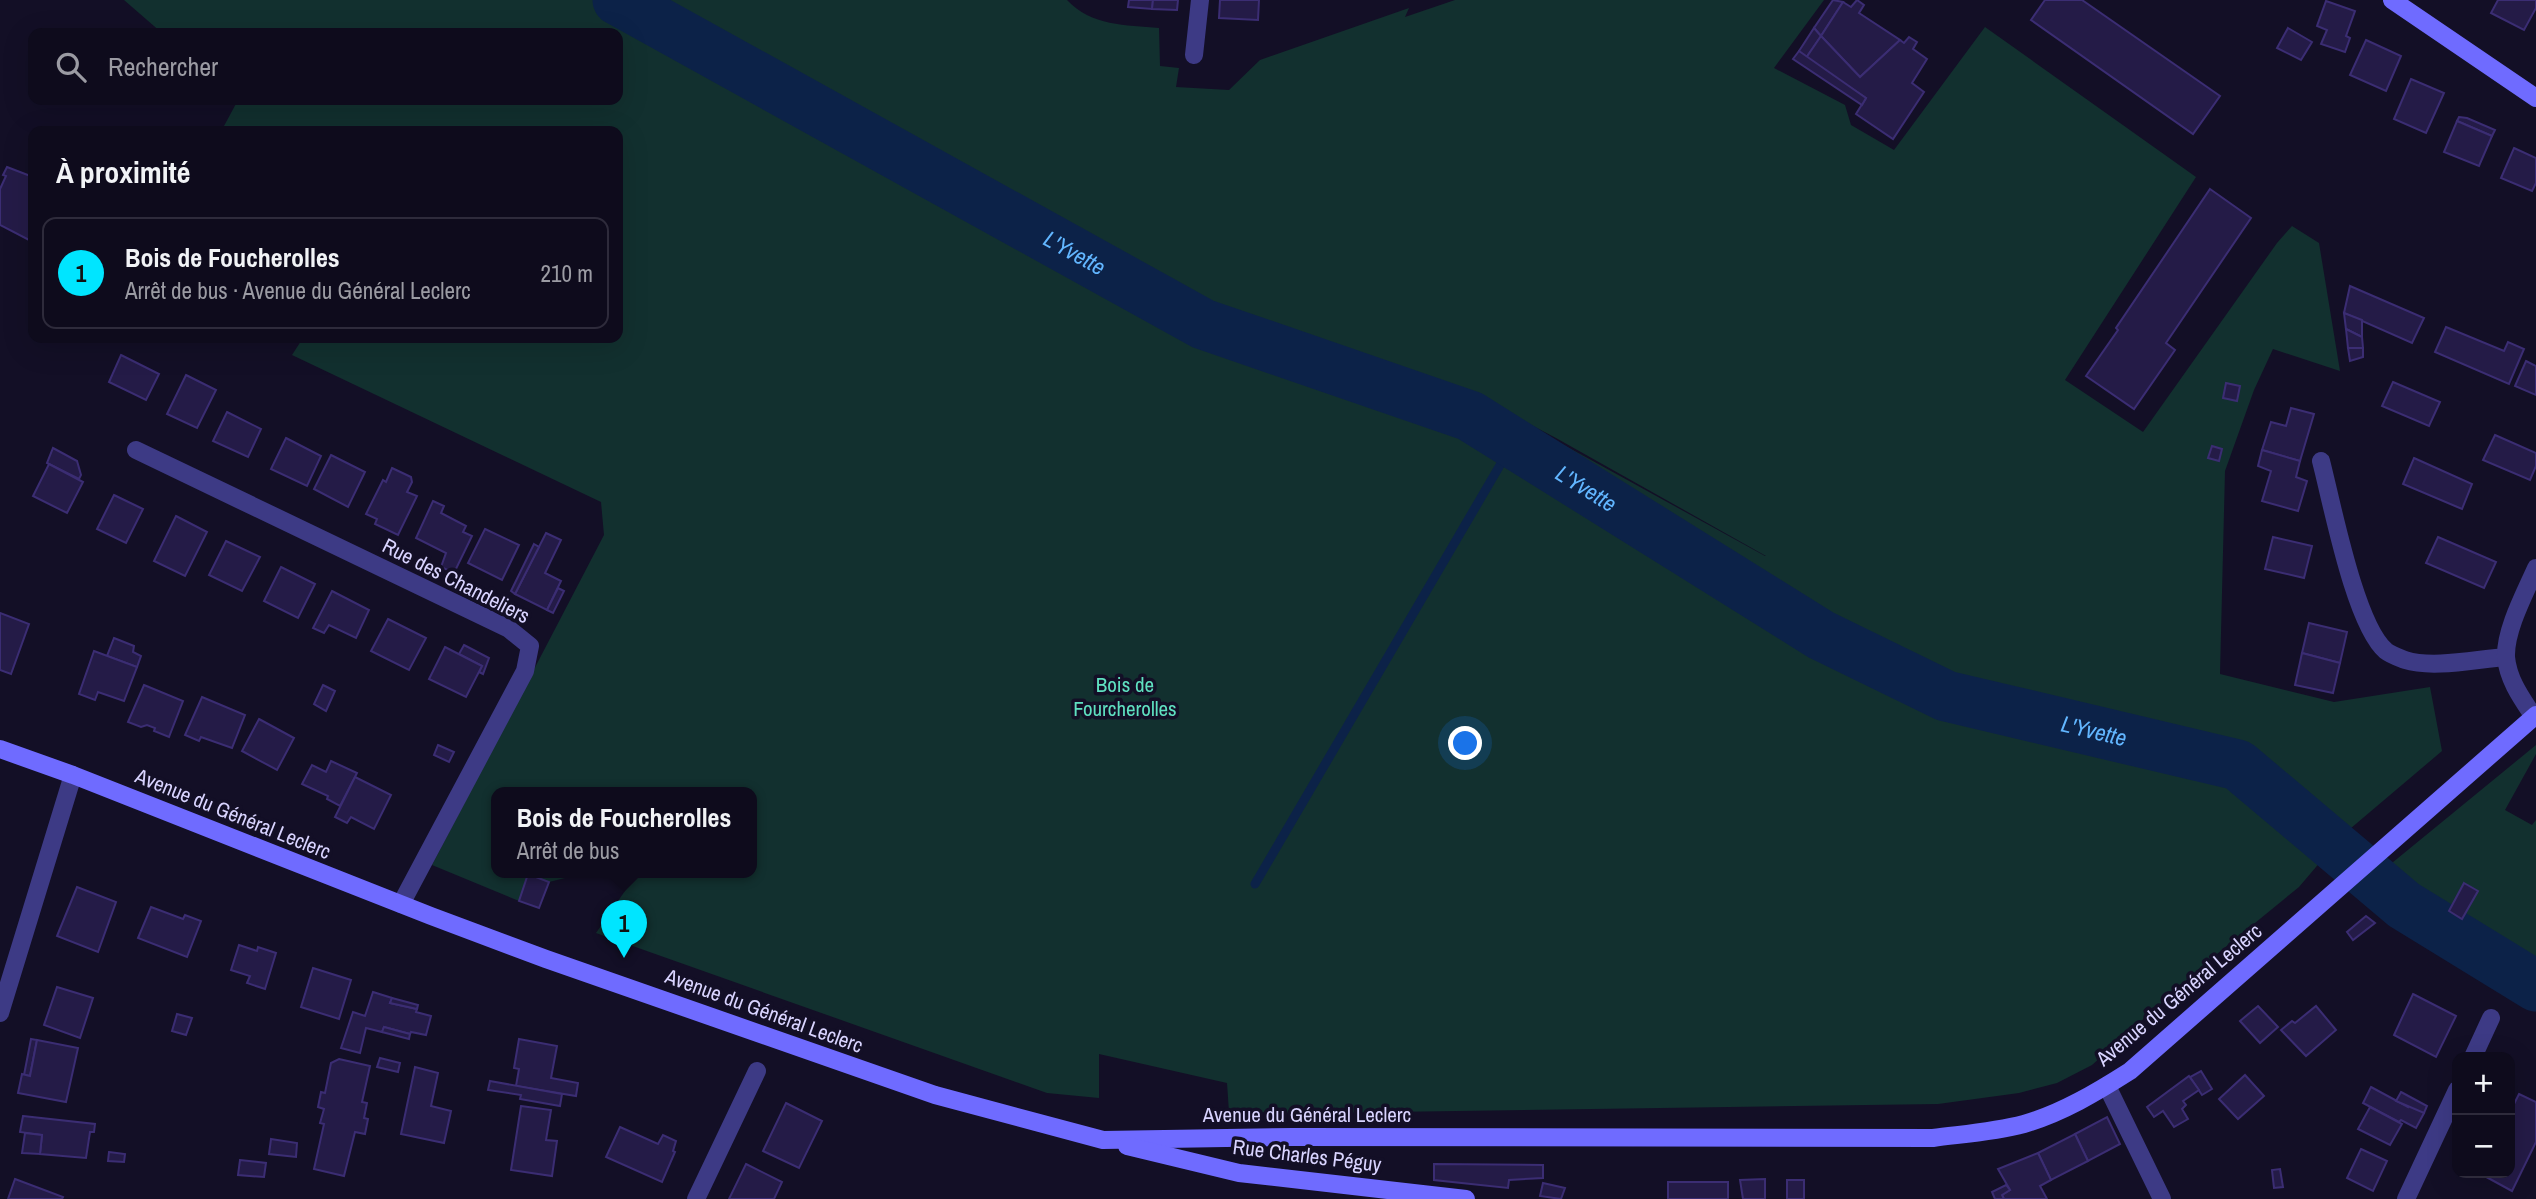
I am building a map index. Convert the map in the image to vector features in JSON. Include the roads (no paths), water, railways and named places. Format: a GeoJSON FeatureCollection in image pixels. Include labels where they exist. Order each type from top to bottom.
{"type":"FeatureCollection","features":[{"type":"Feature","properties":{"kind":"main road"},"geometry":{"type":"LineString","coordinates":[[2392,0],[2536,98]]}},
{"type":"Feature","properties":{"kind":"main road","name":"Avenue du Général Leclerc"},"geometry":{"type":"LineString","coordinates":[[0,749],[525,951],[935,1095],[1103,1140],[1293,1137],[1933,1138],[2022,1124],[2063,1110],[2107,1086],[2155,1051],[2535,716]]}},
{"type":"Feature","properties":{"kind":"main road","name":"Rue Charles Péguy"},"geometry":{"type":"LineString","coordinates":[[1103,1140],[1239,1173],[1465,1199]]}},
{"type":"Feature","properties":{"kind":"street"},"geometry":{"type":"LineString","coordinates":[[1194,55],[1200,0]]}},
{"type":"Feature","properties":{"kind":"street","name":"Rue des Chandeliers"},"geometry":{"type":"LineString","coordinates":[[136,450],[497,623],[530,646],[525,671],[401,904]]}},
{"type":"Feature","properties":{"kind":"street"},"geometry":{"type":"LineString","coordinates":[[2321,460],[2358,604],[2374,635],[2386,651],[2405,660],[2424,663],[2506,657]]}},
{"type":"Feature","properties":{"kind":"street"},"geometry":{"type":"LineString","coordinates":[[2535,716],[2516,691],[2506,657],[2512,624],[2536,568]]}},
{"type":"Feature","properties":{"kind":"street"},"geometry":{"type":"LineString","coordinates":[[0,1013],[73,775]]}},
{"type":"Feature","properties":{"kind":"street"},"geometry":{"type":"LineString","coordinates":[[2475,1052],[2491,1018]]}},
{"type":"Feature","properties":{"kind":"street"},"geometry":{"type":"LineString","coordinates":[[696,1199],[757,1071]]}},
{"type":"Feature","properties":{"kind":"street"},"geometry":{"type":"LineString","coordinates":[[2107,1086],[2162,1199]]}},
{"type":"Feature","properties":{"kind":"street"},"geometry":{"type":"LineString","coordinates":[[2406,1199],[2452,1101]]}},
{"type":"Feature","properties":{"kind":"waterway","name":"L'Yvette"},"geometry":{"type":"LineString","coordinates":[[618,0],[1203,324],[1470,416],[1821,635],[1946,696],[2238,765],[2404,905],[2536,986]]}},
{"type":"Feature","properties":{"kind":"waterway"},"geometry":{"type":"LineString","coordinates":[[1255,884],[1513,443]]}},
{"type":"Feature","properties":{"kind":"place","name":"Bois de Foucherolles"},"geometry":{"type":"Point","coordinates":[624,958]}},
{"type":"Feature","properties":{"kind":"park label","name":"Bois de Fourcherolles"},"geometry":{"type":"Point","coordinates":[1125,697]}}]}
